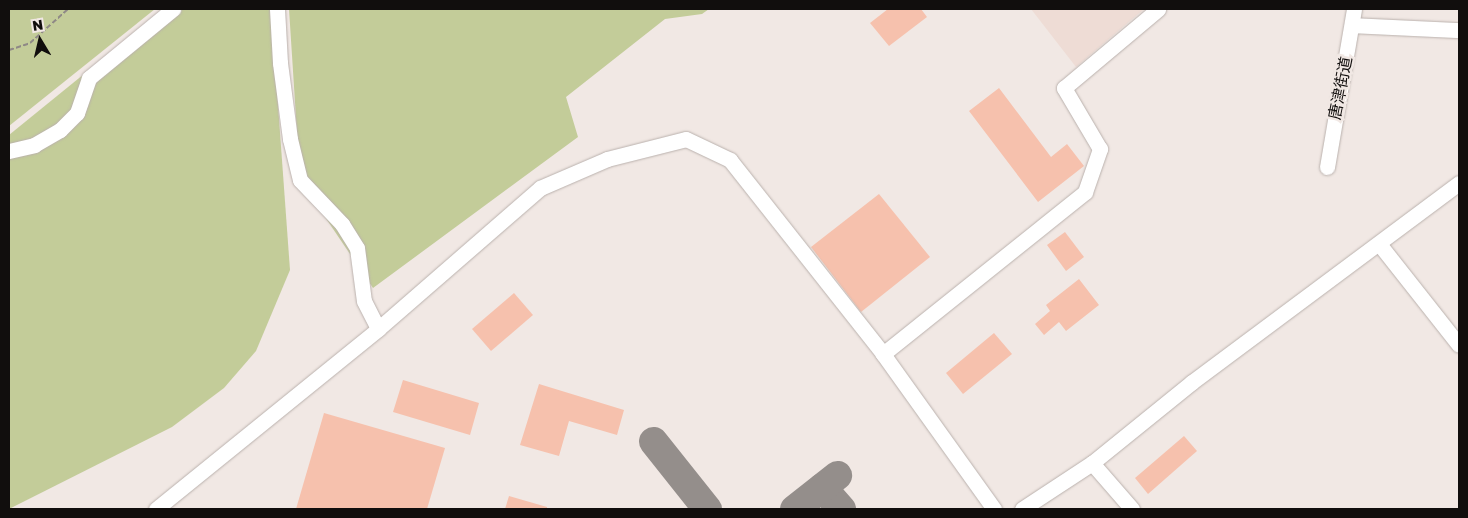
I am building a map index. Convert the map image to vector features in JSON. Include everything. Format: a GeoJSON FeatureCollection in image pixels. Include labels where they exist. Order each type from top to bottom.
{"type":"FeatureCollection","features":[{"type":"Feature","properties":{"kind":"street"},"geometry":{"type":"LineString","coordinates":[[9,151],[34,145],[60,130],[77,113],[89,78],[173,9]]}},
{"type":"Feature","properties":{"kind":"street"},"geometry":{"type":"LineString","coordinates":[[277,9],[280,63],[290,139],[300,180],[342,224],[357,248],[364,301],[378,329]]}},
{"type":"Feature","properties":{"kind":"street"},"geometry":{"type":"LineString","coordinates":[[883,354],[1085,192],[1100,149],[1064,88],[1158,9]]}},
{"type":"Feature","properties":{"kind":"street","name":"唐津街道"},"geometry":{"type":"LineString","coordinates":[[1327,167],[1354,9]]}},
{"type":"Feature","properties":{"kind":"street"},"geometry":{"type":"LineString","coordinates":[[1352,24],[1459,30]]}},
{"type":"Feature","properties":{"kind":"street"},"geometry":{"type":"LineString","coordinates":[[156,509],[378,329],[540,188],[607,159],[686,139],[730,160],[883,354],[994,509]]}},
{"type":"Feature","properties":{"kind":"street"},"geometry":{"type":"LineString","coordinates":[[1022,509],[1092,463],[1192,382],[1380,245],[1459,183]]}},
{"type":"Feature","properties":{"kind":"street"},"geometry":{"type":"LineString","coordinates":[[1380,245],[1459,345]]}},
{"type":"Feature","properties":{"kind":"street"},"geometry":{"type":"LineString","coordinates":[[1092,463],[1132,509]]}},
{"type":"Feature","properties":{"kind":"path"},"geometry":{"type":"LineString","coordinates":[[9,50],[30,43],[68,9]]}},
{"type":"Feature","properties":{"kind":"shaded area"},"geometry":{"type":"Polygon","coordinates":[[[1031,9],[1144,9],[1076,67],[1031,9]]]}},
{"type":"Feature","properties":{"kind":"green space"},"geometry":{"type":"Polygon","coordinates":[[[9,9],[155,9],[9,126],[9,9]]]}},
{"type":"Feature","properties":{"kind":"green space"},"geometry":{"type":"Polygon","coordinates":[[[164,9],[271,9],[290,270],[256,351],[224,388],[172,427],[9,509],[9,135],[164,9]]]}},
{"type":"Feature","properties":{"kind":"green space"},"geometry":{"type":"Polygon","coordinates":[[[289,9],[709,9],[702,14],[665,19],[566,97],[578,137],[373,288],[300,180],[289,9]]]}},
{"type":"Feature","properties":{"kind":"building"},"geometry":{"type":"Polygon","coordinates":[[[888,9],[921,9],[927,17],[889,46],[870,23],[888,9]]]}},
{"type":"Feature","properties":{"kind":"building"},"geometry":{"type":"Polygon","coordinates":[[[999,88],[1051,157],[1067,144],[1084,166],[1038,202],[969,111],[999,88]]]}},
{"type":"Feature","properties":{"kind":"building"},"geometry":{"type":"Polygon","coordinates":[[[879,194],[930,257],[861,312],[811,247],[879,194]]]}},
{"type":"Feature","properties":{"kind":"building"},"geometry":{"type":"Polygon","coordinates":[[[1065,232],[1084,257],[1066,271],[1047,245],[1065,232]]]}},
{"type":"Feature","properties":{"kind":"building"},"geometry":{"type":"Polygon","coordinates":[[[1079,279],[1099,305],[1066,331],[1059,322],[1044,335],[1035,324],[1050,311],[1046,305],[1079,279]]]}},
{"type":"Feature","properties":{"kind":"building"},"geometry":{"type":"Polygon","coordinates":[[[514,293],[533,315],[491,351],[472,329],[514,293]]]}},
{"type":"Feature","properties":{"kind":"building"},"geometry":{"type":"Polygon","coordinates":[[[994,333],[1012,354],[963,394],[946,373],[994,333]]]}},
{"type":"Feature","properties":{"kind":"building"},"geometry":{"type":"Polygon","coordinates":[[[403,380],[479,403],[470,435],[393,412],[403,380]]]}},
{"type":"Feature","properties":{"kind":"building"},"geometry":{"type":"Polygon","coordinates":[[[539,384],[624,410],[617,435],[569,421],[559,456],[520,445],[539,384]]]}},
{"type":"Feature","properties":{"kind":"building"},"geometry":{"type":"Polygon","coordinates":[[[324,413],[445,448],[427,509],[296,509],[324,413]]]}},
{"type":"Feature","properties":{"kind":"building"},"geometry":{"type":"Polygon","coordinates":[[[1184,436],[1197,451],[1148,494],[1135,478],[1184,436]]]}},
{"type":"Feature","properties":{"kind":"building"},"geometry":{"type":"Polygon","coordinates":[[[509,496],[547,507],[547,509],[505,509],[509,496]]]}},
{"type":"Feature","properties":{"kind":"taxiway"},"geometry":{"type":"LineString","coordinates":[[653,441],[707,509]]}},
{"type":"Feature","properties":{"kind":"taxiway"},"geometry":{"type":"LineString","coordinates":[[794,509],[837,475]]}},
{"type":"Feature","properties":{"kind":"taxiway"},"geometry":{"type":"LineString","coordinates":[[822,487],[841,509]]}}]}
